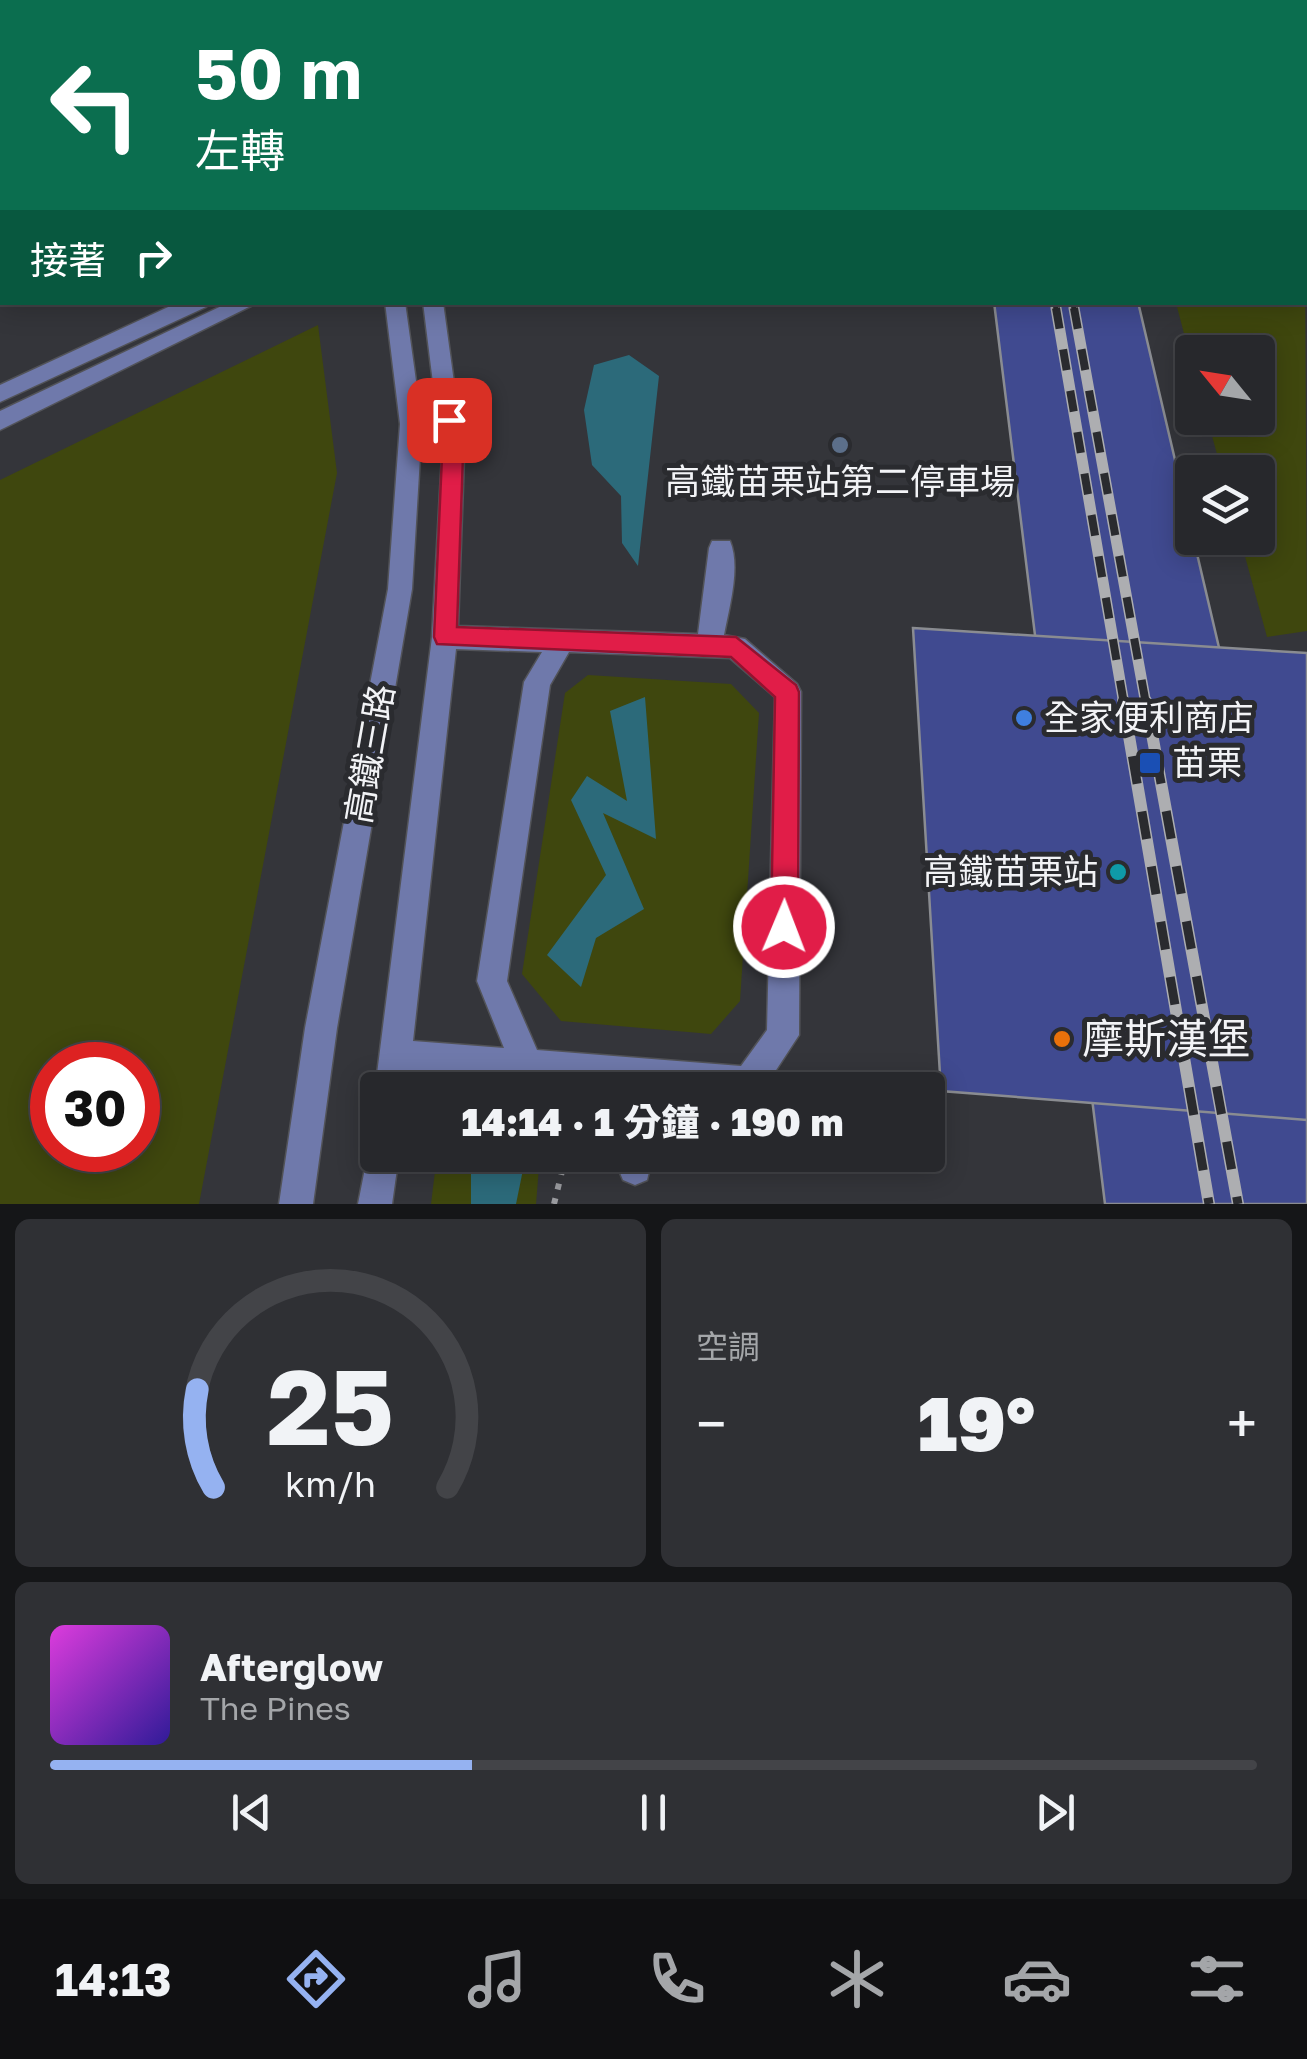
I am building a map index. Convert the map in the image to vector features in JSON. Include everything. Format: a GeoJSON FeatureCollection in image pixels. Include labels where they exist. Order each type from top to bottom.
{"type":"FeatureCollection","features":[{"type":"Feature","properties":{"kind":"street"},"geometry":{"type":"LineString","coordinates":[[0,394],[193,305]]}},
{"type":"Feature","properties":{"kind":"street"},"geometry":{"type":"LineString","coordinates":[[0,421],[243,305]]}},
{"type":"Feature","properties":{"kind":"street","name":"高鐵三路"},"geometry":{"type":"LineString","coordinates":[[296,1204],[322,1028],[400,589],[411,424],[396,305]]}},
{"type":"Feature","properties":{"kind":"street","name":"高鐵三路"},"geometry":{"type":"LineString","coordinates":[[394,1072],[445,637],[453,456],[434,305]]}},
{"type":"Feature","properties":{"kind":"street"},"geometry":{"type":"LineString","coordinates":[[709,646],[722,548]]}},
{"type":"Feature","properties":{"kind":"street"},"geometry":{"type":"LineString","coordinates":[[445,637],[736,647],[788,692],[783,1035],[757,1072]]}},
{"type":"Feature","properties":{"kind":"street"},"geometry":{"type":"LineString","coordinates":[[526,1063],[492,981],[537,682],[562,642]]}},
{"type":"Feature","properties":{"kind":"street"},"geometry":{"type":"LineString","coordinates":[[396,1055],[526,1063],[574,1072]]}},
{"type":"Feature","properties":{"kind":"street"},"geometry":{"type":"LineString","coordinates":[[375,1204],[380,1172]]}},
{"type":"Feature","properties":{"kind":"path"},"geometry":{"type":"LineString","coordinates":[[554,1204],[562,1172]]}},
{"type":"Feature","properties":{"kind":"green space"},"geometry":{"type":"Polygon","coordinates":[[[1177,305],[1305,305],[1307,631],[1267,637],[1245,555],[1275,555],[1275,455],[1217,455],[1212,435],[1275,435],[1275,335],[1184,335],[1177,305]]]}},
{"type":"Feature","properties":{"kind":"green space"},"geometry":{"type":"Polygon","coordinates":[[[318,325],[337,473],[199,1204],[0,1204],[0,480],[318,325]]]}},
{"type":"Feature","properties":{"kind":"green space"},"geometry":{"type":"Polygon","coordinates":[[[588,675],[731,684],[759,713],[740,1001],[711,1034],[561,1021],[522,974],[565,693],[588,675]]]}},
{"type":"Feature","properties":{"kind":"green space"},"geometry":{"type":"Polygon","coordinates":[[[435,1172],[539,1172],[536,1204],[431,1204],[435,1172]]]}},
{"type":"Feature","properties":{"kind":"water"},"geometry":{"type":"Polygon","coordinates":[[[629,355],[659,376],[638,566],[622,543],[621,496],[592,465],[584,410],[594,365],[629,355]]]}},
{"type":"Feature","properties":{"kind":"water"},"geometry":{"type":"Polygon","coordinates":[[[645,697],[656,839],[603,813],[644,909],[596,938],[581,987],[547,955],[606,875],[571,800],[587,776],[627,801],[610,711],[645,697]]]}},
{"type":"Feature","properties":{"kind":"water"},"geometry":{"type":"Polygon","coordinates":[[[471,1172],[523,1172],[516,1204],[471,1204],[471,1172]]]}},
{"type":"Feature","properties":{"kind":"building","name":"高鐵苗栗站"},"geometry":{"type":"Polygon","coordinates":[[[994,305],[1139,305],[1175,460],[1175,555],[1197,555],[1307,1023],[1307,1204],[1105,1204],[994,305]]]}},
{"type":"Feature","properties":{"kind":"building","name":"高鐵苗栗站"},"geometry":{"type":"Polygon","coordinates":[[[913,628],[1307,653],[1307,1120],[945,1091],[945,1072],[940,1072],[913,628]]]}},
{"type":"Feature","properties":{"kind":"railway"},"geometry":{"type":"LineString","coordinates":[[1055,305],[1056,310]]}},
{"type":"Feature","properties":{"kind":"railway"},"geometry":{"type":"LineString","coordinates":[[1073,305],[1074,310]]}},
{"type":"Feature","properties":{"kind":"railway"},"geometry":{"type":"LineString","coordinates":[[1056,308],[1124,704]]}},
{"type":"Feature","properties":{"kind":"railway"},"geometry":{"type":"LineString","coordinates":[[1074,308],[1146,704]]}},
{"type":"Feature","properties":{"kind":"railway"},"geometry":{"type":"LineString","coordinates":[[1123,701],[1209,1204]]}},
{"type":"Feature","properties":{"kind":"railway"},"geometry":{"type":"LineString","coordinates":[[1146,701],[1238,1204]]}},
{"type":"Feature","properties":{"kind":"place","name":"高鐵苗栗站第二停車場"},"geometry":{"type":"Point","coordinates":[840,445]}},
{"type":"Feature","properties":{"kind":"place","name":"全家便利商店"},"geometry":{"type":"Point","coordinates":[1024,718]}},
{"type":"Feature","properties":{"kind":"place","name":"苗栗"},"geometry":{"type":"Point","coordinates":[1150,763]}},
{"type":"Feature","properties":{"kind":"place","name":"高鐵苗栗站"},"geometry":{"type":"Point","coordinates":[1118,872]}},
{"type":"Feature","properties":{"kind":"place","name":"摩斯漢堡"},"geometry":{"type":"Point","coordinates":[1062,1039]}},
{"type":"Feature","properties":{"kind":"route"},"geometry":{"type":"LineString","coordinates":[[449,420],[453,456],[445,637],[736,647],[788,692],[784,927]]}}]}
